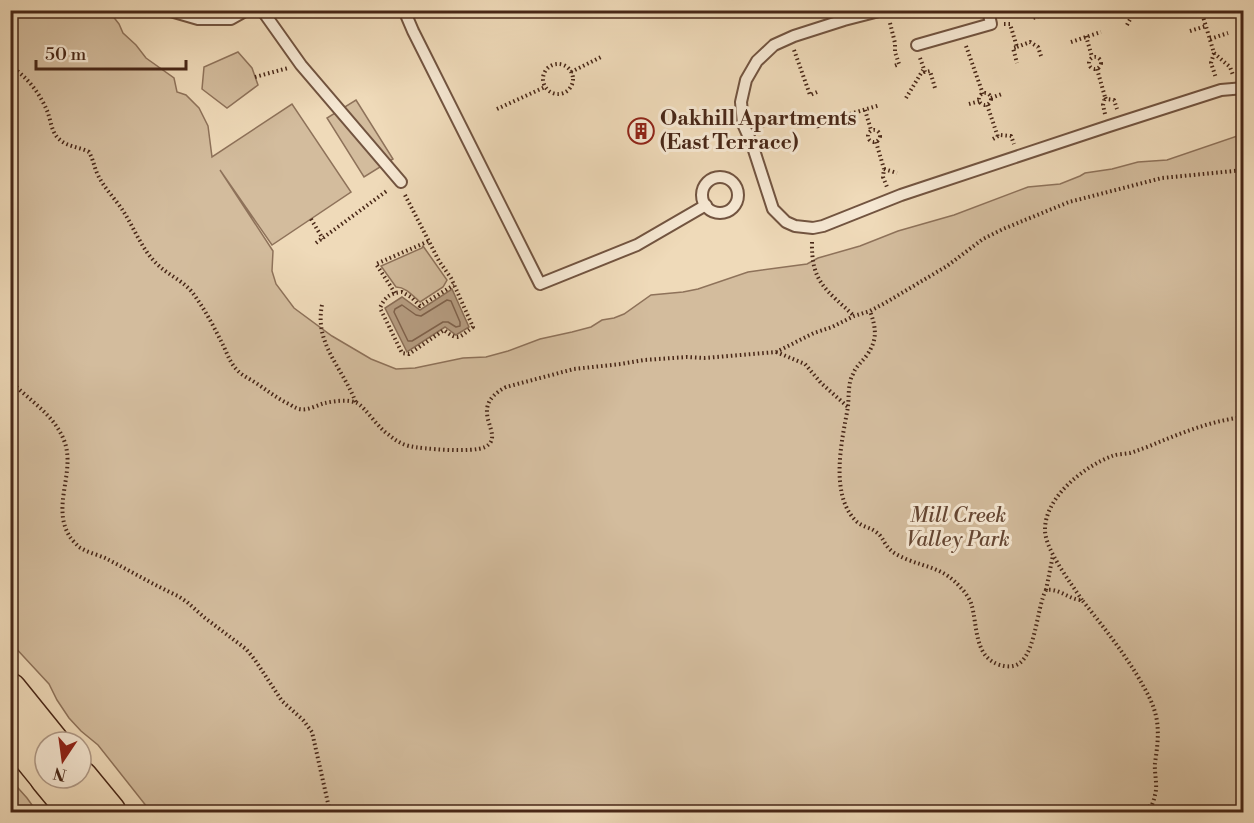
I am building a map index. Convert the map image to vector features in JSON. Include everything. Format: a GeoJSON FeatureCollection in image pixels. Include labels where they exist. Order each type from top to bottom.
{"type":"FeatureCollection","features":[{"type":"Feature","properties":{"kind":"highway"},"geometry":{"type":"LineString","coordinates":[[10,690],[42,730]]}},
{"type":"Feature","properties":{"kind":"highway"},"geometry":{"type":"LineString","coordinates":[[10,732],[33,761]]}},
{"type":"Feature","properties":{"kind":"highway"},"geometry":{"type":"LineString","coordinates":[[56,790],[75,813]]}},
{"type":"Feature","properties":{"kind":"highway"},"geometry":{"type":"LineString","coordinates":[[91,790],[109,813]]}},
{"type":"Feature","properties":{"kind":"lane"},"geometry":{"type":"LineString","coordinates":[[167,10],[198,19],[231,19],[248,10]]}},
{"type":"Feature","properties":{"kind":"lane"},"geometry":{"type":"LineString","coordinates":[[262,10],[301,65],[400,182]]}},
{"type":"Feature","properties":{"kind":"lane"},"geometry":{"type":"LineString","coordinates":[[404,10],[412,31],[540,284],[637,245],[706,205]]}},
{"type":"Feature","properties":{"kind":"lane"},"geometry":{"type":"LineString","coordinates":[[882,10],[844,20],[774,45],[757,61],[746,80],[741,102],[743,124],[752,144],[773,209],[786,222],[795,226],[813,228],[831,223],[901,195],[1221,90],[1240,89]]}},
{"type":"Feature","properties":{"kind":"lane"},"geometry":{"type":"LineString","coordinates":[[917,45],[991,24],[987,10]]}},
{"type":"Feature","properties":{"kind":"path"},"geometry":{"type":"LineString","coordinates":[[1030,10],[1033,18],[1038,17]]}},
{"type":"Feature","properties":{"kind":"path"},"geometry":{"type":"LineString","coordinates":[[1127,25],[1135,10]]}},
{"type":"Feature","properties":{"kind":"path"},"geometry":{"type":"LineString","coordinates":[[1201,10],[1214,53],[1211,63],[1221,90]]}},
{"type":"Feature","properties":{"kind":"path"},"geometry":{"type":"LineString","coordinates":[[889,21],[896,43],[895,52],[899,64],[894,66]]}},
{"type":"Feature","properties":{"kind":"path"},"geometry":{"type":"LineString","coordinates":[[991,24],[1010,24],[1017,47]]}},
{"type":"Feature","properties":{"kind":"path"},"geometry":{"type":"LineString","coordinates":[[1190,32],[1206,26]]}},
{"type":"Feature","properties":{"kind":"path"},"geometry":{"type":"LineString","coordinates":[[962,32],[983,94]]}},
{"type":"Feature","properties":{"kind":"path"},"geometry":{"type":"LineString","coordinates":[[1071,42],[1101,32]]}},
{"type":"Feature","properties":{"kind":"path"},"geometry":{"type":"LineString","coordinates":[[1210,39],[1228,33]]}},
{"type":"Feature","properties":{"kind":"path"},"geometry":{"type":"LineString","coordinates":[[1086,36],[1092,57],[1089,64],[1091,68],[1097,69]]}},
{"type":"Feature","properties":{"kind":"path"},"geometry":{"type":"LineString","coordinates":[[789,38],[810,95],[817,92]]}},
{"type":"Feature","properties":{"kind":"path"},"geometry":{"type":"LineString","coordinates":[[1017,63],[1012,48],[1030,42],[1038,47],[1041,56]]}},
{"type":"Feature","properties":{"kind":"path"},"geometry":{"type":"LineString","coordinates":[[906,98],[924,70],[917,45]]}},
{"type":"Feature","properties":{"kind":"path"},"geometry":{"type":"LineString","coordinates":[[1214,53],[1230,67],[1240,89]]}},
{"type":"Feature","properties":{"kind":"path"},"geometry":{"type":"LineString","coordinates":[[571,72],[603,56]]}},
{"type":"Feature","properties":{"kind":"path"},"geometry":{"type":"LineString","coordinates":[[1092,57],[1100,59],[1097,69],[1105,97]]}},
{"type":"Feature","properties":{"kind":"path"},"geometry":{"type":"LineString","coordinates":[[255,77],[301,65]]}},
{"type":"Feature","properties":{"kind":"path"},"geometry":{"type":"LineString","coordinates":[[551,65],[565,65],[571,72],[573,81],[565,92],[556,94],[545,87],[543,77],[551,65]]}},
{"type":"Feature","properties":{"kind":"path"},"geometry":{"type":"LineString","coordinates":[[10,66],[20,72],[44,102],[57,137],[62,142],[90,152],[97,173],[124,212],[139,240],[157,264],[191,291],[237,370],[266,391],[299,409],[325,403],[345,401],[356,403],[387,434],[408,446],[464,450],[484,448],[490,444],[492,439],[487,406],[497,392],[506,387],[574,369],[644,360],[776,352],[814,333],[870,311],[938,272],[983,239],[1069,202],[1162,178],[1244,170]]}},
{"type":"Feature","properties":{"kind":"path"},"geometry":{"type":"LineString","coordinates":[[924,70],[925,72],[930,71],[935,88]]}},
{"type":"Feature","properties":{"kind":"path"},"geometry":{"type":"LineString","coordinates":[[497,108],[545,87]]}},
{"type":"Feature","properties":{"kind":"path"},"geometry":{"type":"LineString","coordinates":[[983,94],[991,98]]}},
{"type":"Feature","properties":{"kind":"path"},"geometry":{"type":"LineString","coordinates":[[980,101],[980,96],[983,94]]}},
{"type":"Feature","properties":{"kind":"path"},"geometry":{"type":"LineString","coordinates":[[991,98],[1002,94]]}},
{"type":"Feature","properties":{"kind":"path"},"geometry":{"type":"LineString","coordinates":[[987,105],[991,102],[991,98]]}},
{"type":"Feature","properties":{"kind":"path"},"geometry":{"type":"LineString","coordinates":[[969,104],[980,101]]}},
{"type":"Feature","properties":{"kind":"path"},"geometry":{"type":"LineString","coordinates":[[980,101],[983,105],[987,105]]}},
{"type":"Feature","properties":{"kind":"path"},"geometry":{"type":"LineString","coordinates":[[850,114],[880,105]]}},
{"type":"Feature","properties":{"kind":"path"},"geometry":{"type":"LineString","coordinates":[[987,105],[998,136]]}},
{"type":"Feature","properties":{"kind":"path"},"geometry":{"type":"LineString","coordinates":[[865,110],[872,130],[879,134],[876,142],[884,169],[897,173]]}},
{"type":"Feature","properties":{"kind":"path"},"geometry":{"type":"LineString","coordinates":[[746,131],[806,116],[817,121],[819,129]]}},
{"type":"Feature","properties":{"kind":"path"},"geometry":{"type":"LineString","coordinates":[[872,130],[867,137],[870,141],[876,142]]}},
{"type":"Feature","properties":{"kind":"path"},"geometry":{"type":"LineString","coordinates":[[316,243],[400,182],[454,285],[473,327],[458,338],[444,330],[409,354],[402,353],[380,308],[383,299],[389,294],[402,292],[420,306],[454,285]]}},
{"type":"Feature","properties":{"kind":"path"},"geometry":{"type":"LineString","coordinates":[[310,219],[323,239]]}},
{"type":"Feature","properties":{"kind":"path"},"geometry":{"type":"LineString","coordinates":[[813,228],[813,268],[826,290],[854,316]]}},
{"type":"Feature","properties":{"kind":"path"},"geometry":{"type":"LineString","coordinates":[[395,293],[376,264],[429,241]]}},
{"type":"Feature","properties":{"kind":"path"},"geometry":{"type":"LineString","coordinates":[[322,305],[320,318],[322,335],[356,403]]}},
{"type":"Feature","properties":{"kind":"path"},"geometry":{"type":"LineString","coordinates":[[870,311],[876,334],[867,356],[851,376],[841,442],[841,488],[846,505],[855,520],[875,530],[895,553],[950,576],[970,600],[983,653],[996,664],[1006,666],[1015,666],[1023,662],[1029,651],[1046,590],[1053,554]]}},
{"type":"Feature","properties":{"kind":"path"},"geometry":{"type":"LineString","coordinates":[[776,352],[805,364],[848,407]]}},
{"type":"Feature","properties":{"kind":"path"},"geometry":{"type":"LineString","coordinates":[[10,381],[50,418],[64,442],[68,459],[62,517],[71,538],[80,547],[178,596],[246,649],[282,701],[303,720],[312,732],[330,813]]}},
{"type":"Feature","properties":{"kind":"path"},"geometry":{"type":"LineString","coordinates":[[1150,813],[1156,794],[1155,764],[1158,733],[1154,707],[1150,696],[1128,661],[1082,600],[1053,554],[1045,535],[1045,522],[1050,507],[1064,489],[1084,470],[1114,456],[1140,449],[1206,424],[1244,417]]}},
{"type":"Feature","properties":{"kind":"path"},"geometry":{"type":"LineString","coordinates":[[1046,590],[1057,590],[1076,600],[1082,600]]}},
{"type":"Feature","properties":{"kind":"path"},"geometry":{"type":"LineString","coordinates":[[1131,813],[1151,806]]}},
{"type":"Feature","properties":{"kind":"green space","name":"Mill Creek Valley Park"},"geometry":{"type":"Polygon","coordinates":[[[11,11],[105,11],[112,15],[123,33],[146,58],[174,78],[177,92],[186,95],[199,108],[208,126],[212,157],[292,104],[351,192],[272,245],[220,170],[273,251],[272,271],[276,284],[294,308],[332,336],[371,359],[396,369],[415,368],[463,358],[486,357],[508,351],[540,339],[591,327],[602,320],[614,318],[624,314],[651,295],[698,289],[748,272],[807,264],[818,258],[860,246],[898,231],[954,215],[1028,187],[1060,184],[1085,173],[1138,162],[1167,160],[1243,134],[1243,812],[151,812],[93,741],[93,730],[80,730],[69,718],[49,684],[11,643],[11,11]]]}},
{"type":"Feature","properties":{"kind":"green space"},"geometry":{"type":"Polygon","coordinates":[[[238,52],[252,68],[258,85],[227,108],[202,89],[204,67],[238,52]]]}},
{"type":"Feature","properties":{"kind":"green space"},"geometry":{"type":"Polygon","coordinates":[[[356,100],[393,159],[364,177],[327,118],[356,100]]]}},
{"type":"Feature","properties":{"kind":"green space"},"geometry":{"type":"Polygon","coordinates":[[[423,246],[447,280],[443,287],[420,302],[406,290],[396,287],[381,266],[423,246]]]}},
{"type":"Feature","properties":{"kind":"green space"},"geometry":{"type":"Polygon","coordinates":[[[10,779],[27,798],[37,812],[11,812],[10,779]]]}},
{"type":"Feature","properties":{"kind":"water"},"geometry":{"type":"Polygon","coordinates":[[[452,289],[469,327],[456,335],[445,327],[407,352],[385,308],[402,297],[420,310],[452,289]]]}},
{"type":"Feature","properties":{"kind":"place","name":"Oakhill Apartments (East Terrace)"},"geometry":{"type":"Point","coordinates":[641,131]}}]}
